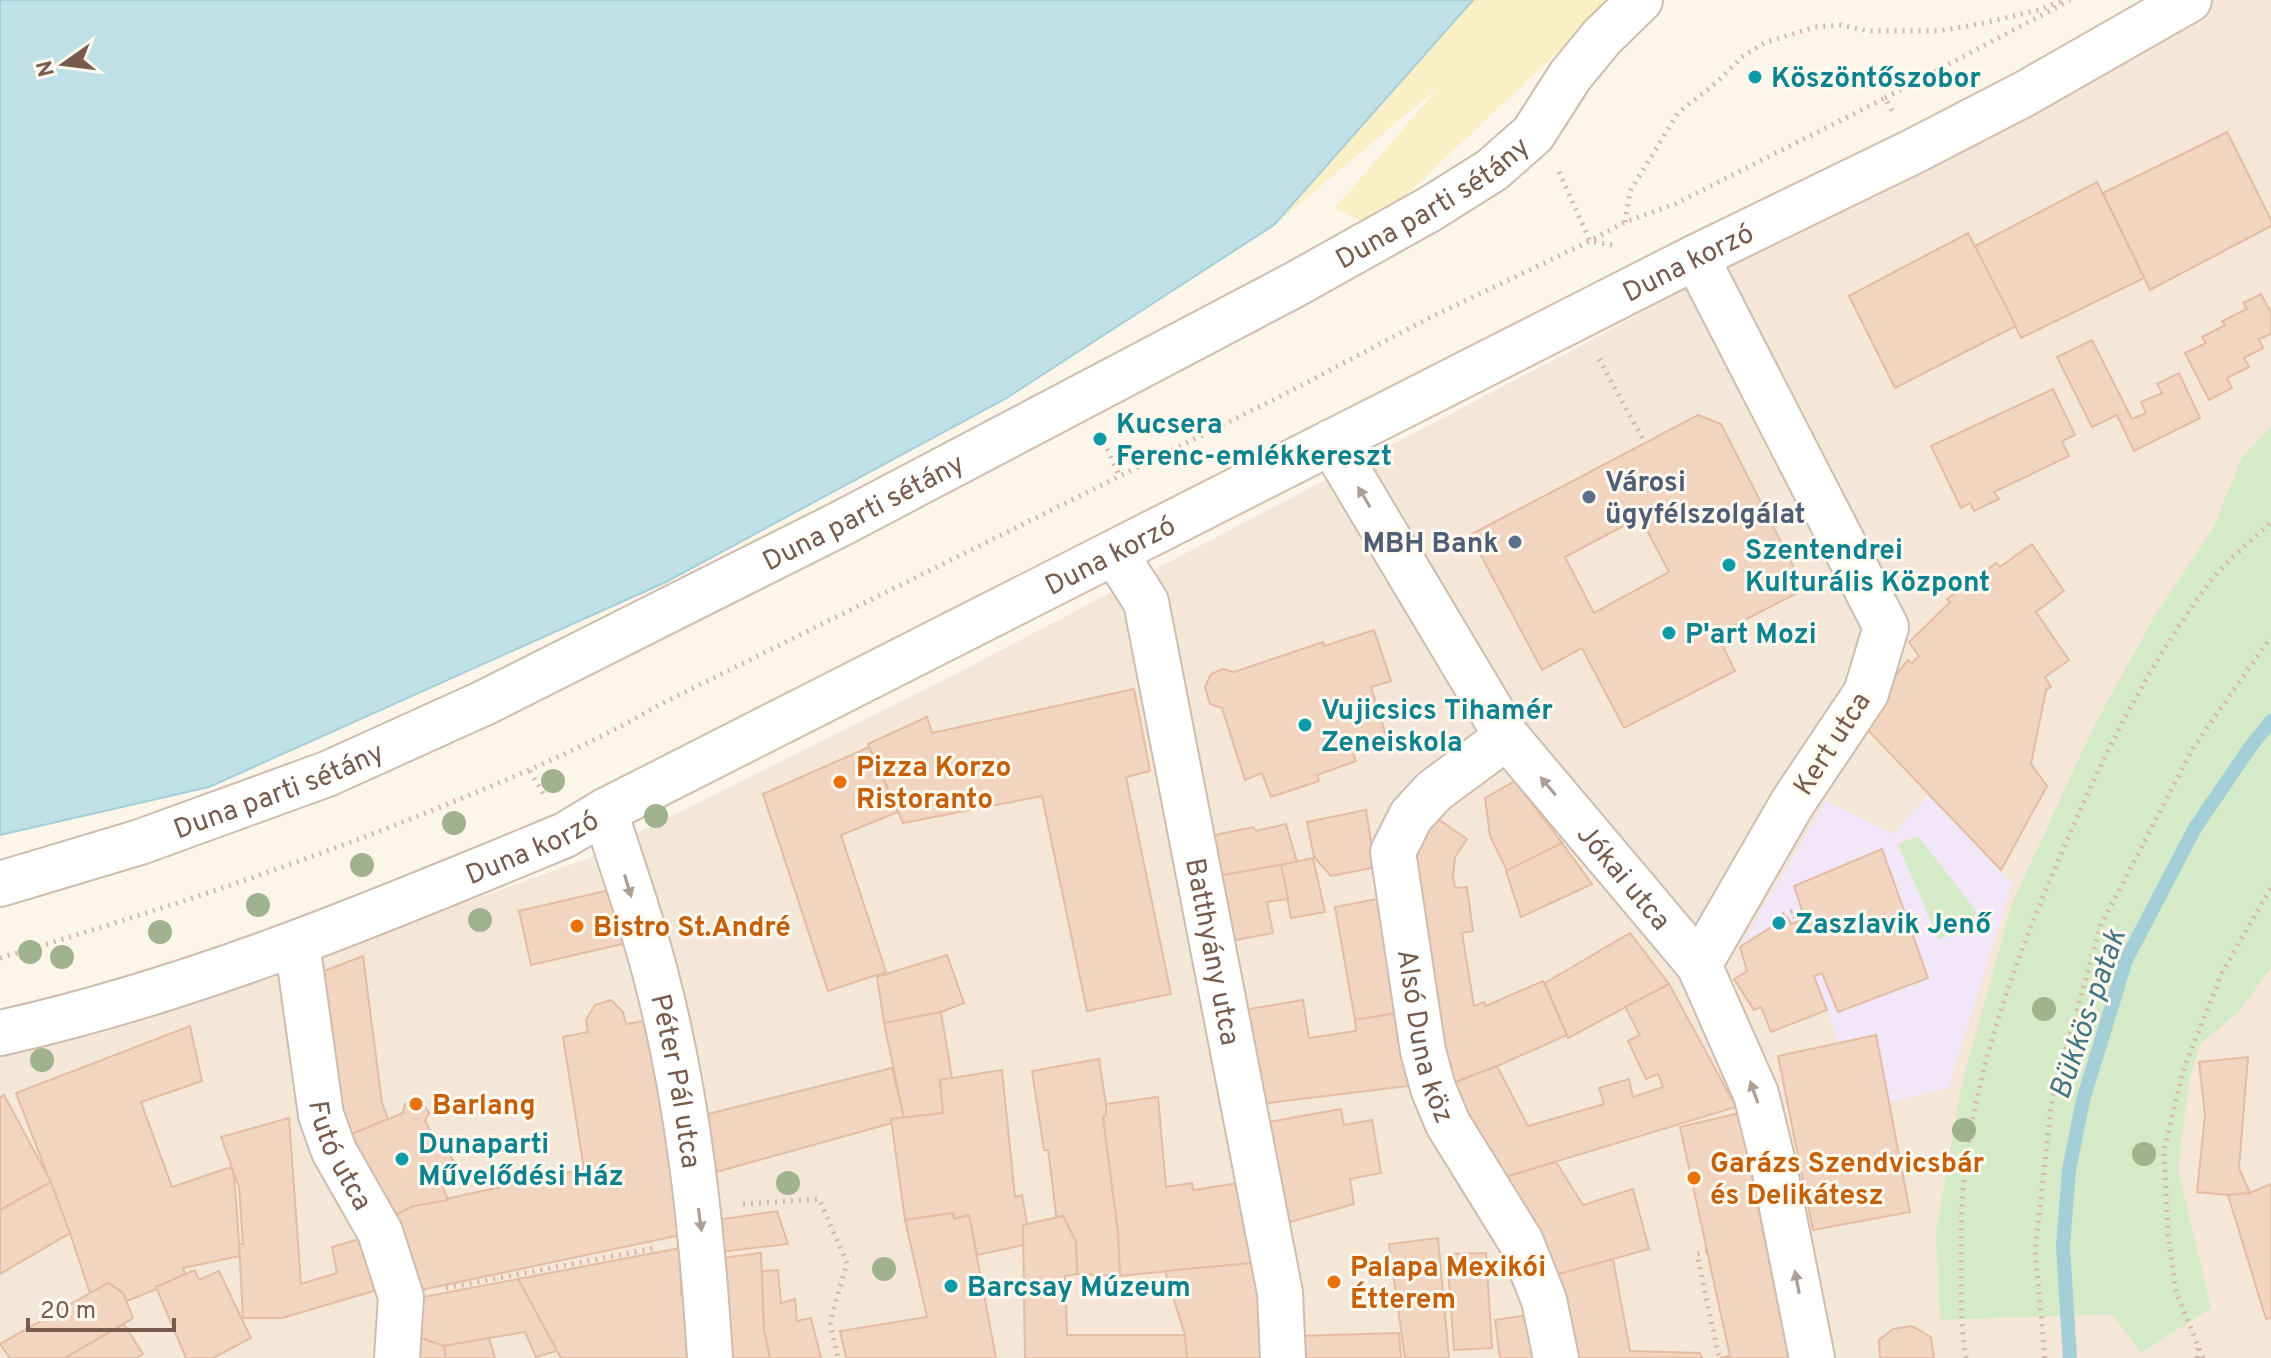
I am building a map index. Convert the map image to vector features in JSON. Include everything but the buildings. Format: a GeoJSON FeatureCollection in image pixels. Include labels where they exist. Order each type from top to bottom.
{"type":"FeatureCollection","features":[{"type":"Feature","properties":{"kind":"street","name":"Duna parti sétány"},"geometry":{"type":"LineString","coordinates":[[0,884],[140,842],[327,774],[486,702],[844,522],[1294,285],[1430,209],[1492,170],[1533,134],[1570,76],[1602,37],[1640,0]]}},
{"type":"Feature","properties":{"kind":"street","name":"Duna korzó"},"geometry":{"type":"LineString","coordinates":[[0,1033],[75,1016],[297,943],[565,835],[605,811],[1331,442],[1696,257],[1914,151],[2026,93],[2189,0]]}},
{"type":"Feature","properties":{"kind":"street","name":"Kert utca"},"geometry":{"type":"LineString","coordinates":[[1696,257],[1886,627],[1866,693],[1793,802],[1699,965]]}},
{"type":"Feature","properties":{"kind":"street","name":"Jókai utca"},"geometry":{"type":"LineString","coordinates":[[1331,442],[1507,737],[1699,965],[1734,1038],[1756,1094],[1774,1167],[1812,1358]]}},
{"type":"Feature","properties":{"kind":"street","name":"Batthyány utca"},"geometry":{"type":"LineString","coordinates":[[1115,553],[1146,602],[1280,1293],[1283,1358]]}},
{"type":"Feature","properties":{"kind":"street","name":"Alsó Duna köz"},"geometry":{"type":"LineString","coordinates":[[1507,737],[1434,791],[1411,816],[1393,852],[1420,1036],[1433,1088],[1448,1124],[1521,1242],[1544,1300],[1556,1358]]}},
{"type":"Feature","properties":{"kind":"street","name":"Péter Pál utca"},"geometry":{"type":"LineString","coordinates":[[605,811],[657,980],[684,1115],[700,1223],[710,1358]]}},
{"type":"Feature","properties":{"kind":"street","name":"Futó utca"},"geometry":{"type":"LineString","coordinates":[[297,943],[321,1115],[334,1151],[380,1232],[401,1297],[397,1358]]}},
{"type":"Feature","properties":{"kind":"path"},"geometry":{"type":"LineString","coordinates":[[1625,222],[1630,191],[1678,113],[1742,57],[1764,43],[1815,27],[1841,25],[1869,31],[1938,31],[2009,17],[2063,0]]}},
{"type":"Feature","properties":{"kind":"path"},"geometry":{"type":"LineString","coordinates":[[0,958],[143,916],[282,869],[530,771],[1120,477],[1427,319],[1625,222],[1675,204],[2070,0]]}},
{"type":"Feature","properties":{"kind":"path"},"geometry":{"type":"LineString","coordinates":[[1885,98],[1914,151]]}},
{"type":"Feature","properties":{"kind":"path"},"geometry":{"type":"LineString","coordinates":[[1565,188],[1590,241]]}},
{"type":"Feature","properties":{"kind":"path"},"geometry":{"type":"LineString","coordinates":[[1577,318],[1645,443]]}},
{"type":"Feature","properties":{"kind":"path"},"geometry":{"type":"LineString","coordinates":[[1107,449],[1120,477]]}},
{"type":"Feature","properties":{"kind":"path"},"geometry":{"type":"LineString","coordinates":[[1966,1358],[1962,1334],[1961,1225],[1968,1146],[1989,1051],[2010,982],[2078,814],[2129,710],[2163,650],[2212,579],[2271,522]]}},
{"type":"Feature","properties":{"kind":"path"},"geometry":{"type":"LineString","coordinates":[[2045,1358],[2035,1251],[2052,1099],[2101,925],[2193,748],[2271,637]]}},
{"type":"Feature","properties":{"kind":"path"},"geometry":{"type":"LineString","coordinates":[[2203,1358],[2176,1292],[2168,1234],[2164,1150],[2184,1068],[2222,973],[2271,887]]}},
{"type":"Feature","properties":{"kind":"path"},"geometry":{"type":"LineString","coordinates":[[1773,918],[1793,911],[1797,922]]}},
{"type":"Feature","properties":{"kind":"path"},"geometry":{"type":"LineString","coordinates":[[401,1297],[700,1223],[819,1199],[847,1263],[830,1322],[838,1358]]}},
{"type":"Feature","properties":{"kind":"path"},"geometry":{"type":"LineString","coordinates":[[1707,1251],[1697,1254],[1719,1358]]}},
{"type":"Feature","properties":{"kind":"path"},"geometry":{"type":"LineString","coordinates":[[2197,1358],[2198,1345]]}},
{"type":"Feature","properties":{"kind":"shaded area"},"geometry":{"type":"Polygon","coordinates":[[[2175,0],[2271,0],[2271,1358],[0,1358],[0,1053],[98,1034],[586,859],[952,676],[1599,336],[1992,122],[2175,0]]]}},
{"type":"Feature","properties":{"kind":"shaded area"},"geometry":{"type":"Polygon","coordinates":[[[1929,794],[2012,883],[1948,1088],[1890,1102],[1876,1035],[1839,1043],[1827,1010],[1771,1032],[1761,1007],[1754,1010],[1734,979],[1747,971],[1740,947],[1826,801],[1893,834],[1929,794]]]}},
{"type":"Feature","properties":{"kind":"green space"},"geometry":{"type":"Polygon","coordinates":[[[2271,427],[2271,968],[2239,1011],[2200,1045],[2189,1081],[2178,1169],[2211,1308],[2141,1353],[2112,1314],[1940,1320],[1936,1232],[1962,1083],[2012,904],[2093,728],[2154,617],[2212,530],[2242,457],[2271,427]]]}},
{"type":"Feature","properties":{"kind":"green space"},"geometry":{"type":"Polygon","coordinates":[[[1918,836],[1983,920],[1939,940],[1898,844],[1918,836]]]}},
{"type":"Feature","properties":{"kind":"sand"},"geometry":{"type":"Polygon","coordinates":[[[1473,0],[1613,0],[1372,227],[1335,208],[1440,86],[1274,225],[1473,0]]]}},
{"type":"Feature","properties":{"kind":"water"},"geometry":{"type":"Polygon","coordinates":[[[0,0],[1473,0],[1274,225],[1005,399],[666,582],[209,787],[0,835],[0,0]]]}},
{"type":"Feature","properties":{"kind":"waterway","name":"Bükkös-patak"},"geometry":{"type":"LineString","coordinates":[[2070,1358],[2063,1246],[2069,1170],[2083,1100],[2126,960],[2195,828],[2271,721]]}},
{"type":"Feature","properties":{"kind":"place","name":"Köszöntőszobor"},"geometry":{"type":"Point","coordinates":[1755,77]}},
{"type":"Feature","properties":{"kind":"place","name":"Kucsera Ferenc-emlékkereszt"},"geometry":{"type":"Point","coordinates":[1100,439]}},
{"type":"Feature","properties":{"kind":"place","name":"Városi ügyfélszolgálat"},"geometry":{"type":"Point","coordinates":[1589,497]}},
{"type":"Feature","properties":{"kind":"place","name":"MBH Bank"},"geometry":{"type":"Point","coordinates":[1515,542]}},
{"type":"Feature","properties":{"kind":"place","name":"Szentendrei Kulturális Központ"},"geometry":{"type":"Point","coordinates":[1729,565]}},
{"type":"Feature","properties":{"kind":"place","name":"P'art Mozi"},"geometry":{"type":"Point","coordinates":[1669,633]}},
{"type":"Feature","properties":{"kind":"place","name":"Vujicsics Tihamér Zeneiskola"},"geometry":{"type":"Point","coordinates":[1305,725]}},
{"type":"Feature","properties":{"kind":"place","name":"Pizza Korzo Ristoranto"},"geometry":{"type":"Point","coordinates":[840,782]}},
{"type":"Feature","properties":{"kind":"place","name":"Zaszlavik Jenő"},"geometry":{"type":"Point","coordinates":[1779,923]}},
{"type":"Feature","properties":{"kind":"place","name":"Bistro St.André"},"geometry":{"type":"Point","coordinates":[577,926]}},
{"type":"Feature","properties":{"kind":"place","name":"Barlang"},"geometry":{"type":"Point","coordinates":[416,1104]}},
{"type":"Feature","properties":{"kind":"place","name":"Dunaparti Művelődési Ház"},"geometry":{"type":"Point","coordinates":[402,1159]}},
{"type":"Feature","properties":{"kind":"place","name":"Garázs Szendvicsbár és Delikátesz"},"geometry":{"type":"Point","coordinates":[1694,1178]}},
{"type":"Feature","properties":{"kind":"place","name":"Palapa Mexikói Étterem"},"geometry":{"type":"Point","coordinates":[1334,1282]}},
{"type":"Feature","properties":{"kind":"place","name":"Barcsay Múzeum"},"geometry":{"type":"Point","coordinates":[951,1286]}}]}
